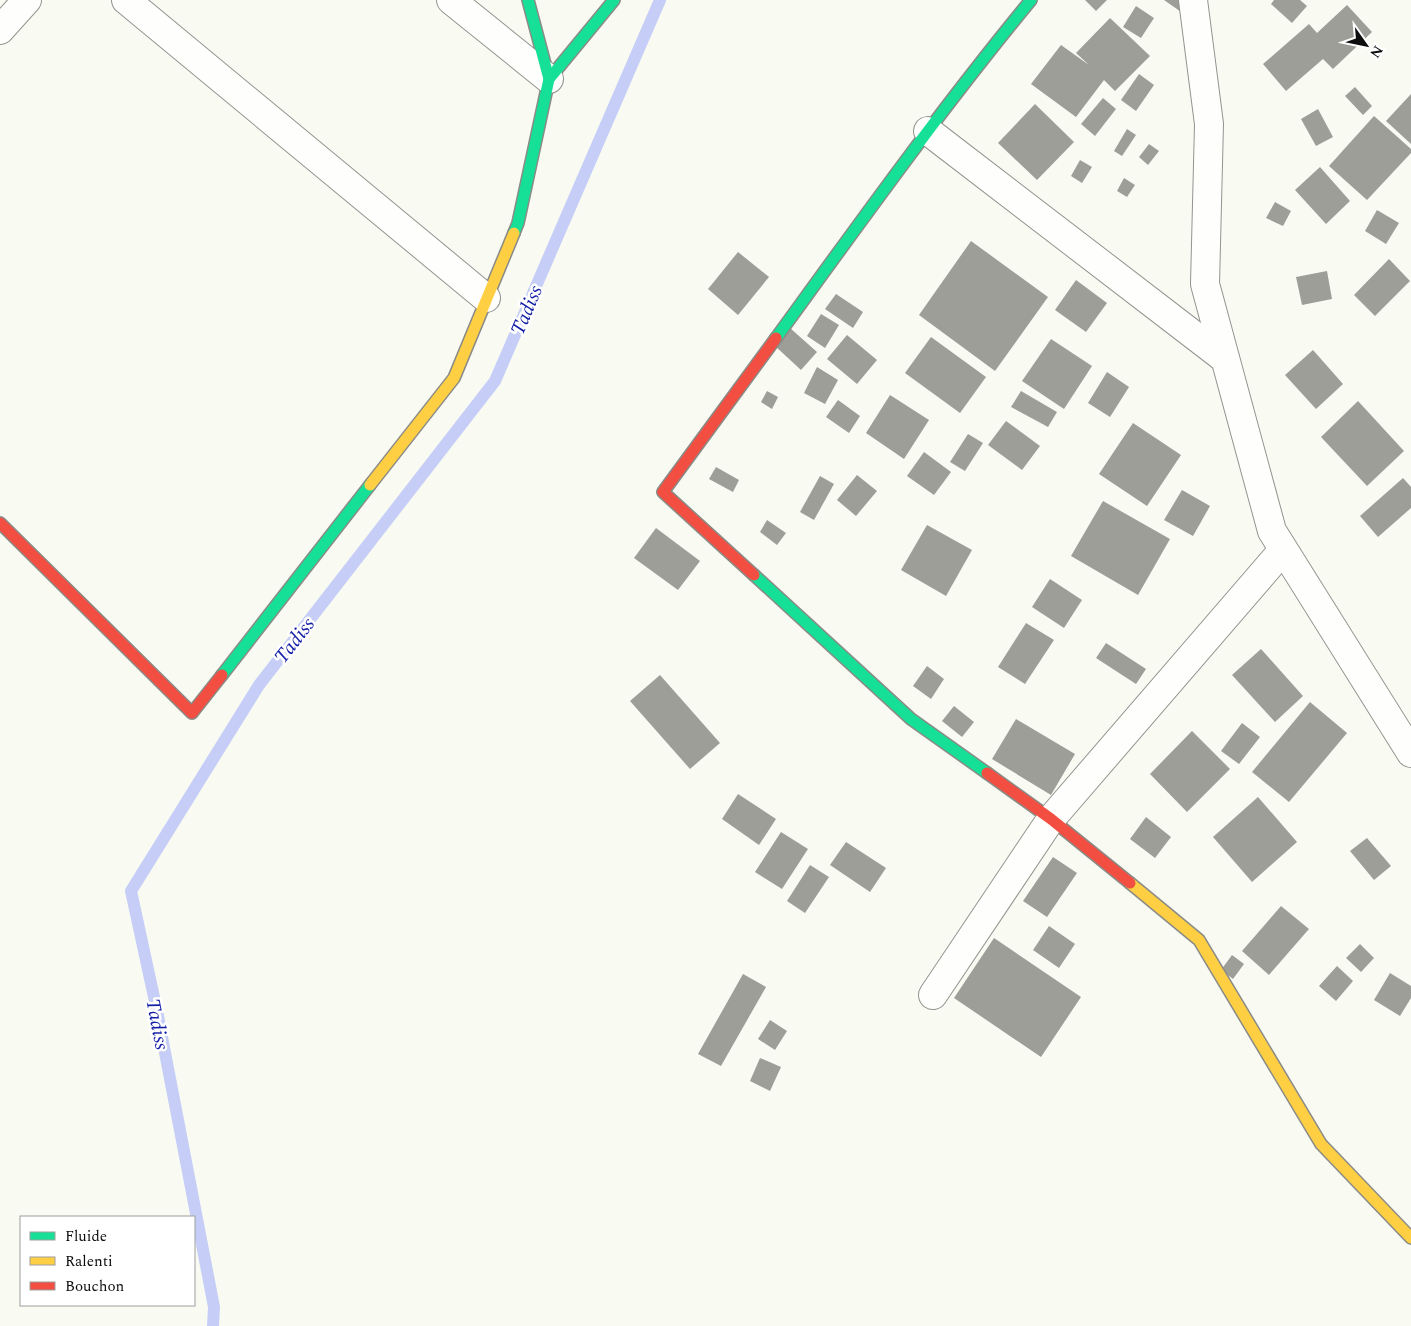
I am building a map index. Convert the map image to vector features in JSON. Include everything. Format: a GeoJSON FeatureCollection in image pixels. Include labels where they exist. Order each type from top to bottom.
{"type":"FeatureCollection","features":[{"type":"Feature","properties":{"kind":"street"},"geometry":{"type":"LineString","coordinates":[[0,30],[27,0]]}},
{"type":"Feature","properties":{"kind":"street"},"geometry":{"type":"LineString","coordinates":[[126,0],[486,298]]}},
{"type":"Feature","properties":{"kind":"street"},"geometry":{"type":"LineString","coordinates":[[451,0],[549,79]]}},
{"type":"Feature","properties":{"kind":"street"},"geometry":{"type":"LineString","coordinates":[[0,523],[192,713],[454,378],[518,223],[549,79],[528,0]]}},
{"type":"Feature","properties":{"kind":"street"},"geometry":{"type":"LineString","coordinates":[[549,79],[614,0]]}},
{"type":"Feature","properties":{"kind":"street"},"geometry":{"type":"LineString","coordinates":[[1031,0],[984,57],[928,131],[663,492],[910,719],[1051,818],[1199,940],[1321,1144],[1411,1238]]}},
{"type":"Feature","properties":{"kind":"street"},"geometry":{"type":"LineString","coordinates":[[1193,0],[1209,124],[1205,284],[1272,531],[1411,753]]}},
{"type":"Feature","properties":{"kind":"street"},"geometry":{"type":"LineString","coordinates":[[928,131],[1226,359]]}},
{"type":"Feature","properties":{"kind":"street"},"geometry":{"type":"LineString","coordinates":[[933,995],[1051,818],[1283,550]]}},
{"type":"Feature","properties":{"kind":"building"},"geometry":{"type":"Polygon","coordinates":[[[1085,0],[1107,0],[1096,11],[1085,0]]]}},
{"type":"Feature","properties":{"kind":"building"},"geometry":{"type":"Polygon","coordinates":[[[1164,0],[1193,0],[1184,14],[1164,0]]]}},
{"type":"Feature","properties":{"kind":"building"},"geometry":{"type":"Polygon","coordinates":[[[1274,0],[1300,0],[1307,6],[1292,23],[1271,4],[1274,0]]]}},
{"type":"Feature","properties":{"kind":"building"},"geometry":{"type":"Polygon","coordinates":[[[1347,5],[1372,32],[1333,69],[1323,59],[1286,91],[1263,64],[1309,24],[1317,33],[1347,5]]]}},
{"type":"Feature","properties":{"kind":"building"},"geometry":{"type":"Polygon","coordinates":[[[1136,6],[1154,18],[1141,38],[1123,27],[1136,6]]]}},
{"type":"Feature","properties":{"kind":"building"},"geometry":{"type":"Polygon","coordinates":[[[1110,18],[1150,56],[1115,91],[1104,80],[1076,117],[1031,84],[1061,45],[1089,65],[1076,53],[1110,18]]]}},
{"type":"Feature","properties":{"kind":"building"},"geometry":{"type":"Polygon","coordinates":[[[1139,74],[1154,85],[1136,111],[1121,100],[1139,74]]]}},
{"type":"Feature","properties":{"kind":"building"},"geometry":{"type":"Polygon","coordinates":[[[1355,87],[1372,106],[1363,115],[1345,96],[1355,87]]]}},
{"type":"Feature","properties":{"kind":"building"},"geometry":{"type":"Polygon","coordinates":[[[1411,94],[1411,144],[1386,121],[1411,94]]]}},
{"type":"Feature","properties":{"kind":"building"},"geometry":{"type":"Polygon","coordinates":[[[1103,98],[1116,109],[1095,136],[1081,124],[1103,98]]]}},
{"type":"Feature","properties":{"kind":"building"},"geometry":{"type":"Polygon","coordinates":[[[1035,104],[1074,142],[1037,180],[998,143],[1035,104]]]}},
{"type":"Feature","properties":{"kind":"building"},"geometry":{"type":"Polygon","coordinates":[[[1318,109],[1333,137],[1316,146],[1301,119],[1318,109]]]}},
{"type":"Feature","properties":{"kind":"building"},"geometry":{"type":"Polygon","coordinates":[[[1374,116],[1411,149],[1411,153],[1367,200],[1329,166],[1374,116]]]}},
{"type":"Feature","properties":{"kind":"building"},"geometry":{"type":"Polygon","coordinates":[[[1127,129],[1136,135],[1122,156],[1114,151],[1127,129]]]}},
{"type":"Feature","properties":{"kind":"building"},"geometry":{"type":"Polygon","coordinates":[[[1149,144],[1159,151],[1148,165],[1139,157],[1149,144]]]}},
{"type":"Feature","properties":{"kind":"building"},"geometry":{"type":"Polygon","coordinates":[[[1080,160],[1092,167],[1082,183],[1071,176],[1080,160]]]}},
{"type":"Feature","properties":{"kind":"building"},"geometry":{"type":"Polygon","coordinates":[[[1320,167],[1350,201],[1326,224],[1295,190],[1320,167]]]}},
{"type":"Feature","properties":{"kind":"building"},"geometry":{"type":"Polygon","coordinates":[[[1124,178],[1135,185],[1127,197],[1117,191],[1124,178]]]}},
{"type":"Feature","properties":{"kind":"building"},"geometry":{"type":"Polygon","coordinates":[[[1275,202],[1291,211],[1283,226],[1266,218],[1275,202]]]}},
{"type":"Feature","properties":{"kind":"building"},"geometry":{"type":"Polygon","coordinates":[[[1377,210],[1399,223],[1386,244],[1365,231],[1377,210]]]}},
{"type":"Feature","properties":{"kind":"building"},"geometry":{"type":"Polygon","coordinates":[[[971,241],[1048,297],[995,371],[919,315],[971,241]]]}},
{"type":"Feature","properties":{"kind":"building"},"geometry":{"type":"Polygon","coordinates":[[[738,252],[769,277],[738,315],[708,289],[738,252]]]}},
{"type":"Feature","properties":{"kind":"building"},"geometry":{"type":"Polygon","coordinates":[[[1389,259],[1410,281],[1375,316],[1354,295],[1389,259]]]}},
{"type":"Feature","properties":{"kind":"building"},"geometry":{"type":"Polygon","coordinates":[[[1327,271],[1332,299],[1302,305],[1296,277],[1327,271]]]}},
{"type":"Feature","properties":{"kind":"building"},"geometry":{"type":"Polygon","coordinates":[[[1076,280],[1107,303],[1086,332],[1055,310],[1076,280]]]}},
{"type":"Feature","properties":{"kind":"building"},"geometry":{"type":"Polygon","coordinates":[[[836,294],[863,312],[853,328],[825,309],[836,294]]]}},
{"type":"Feature","properties":{"kind":"building"},"geometry":{"type":"Polygon","coordinates":[[[821,314],[839,325],[825,348],[807,336],[821,314]]]}},
{"type":"Feature","properties":{"kind":"building"},"geometry":{"type":"Polygon","coordinates":[[[790,328],[817,352],[801,370],[774,345],[790,328]]]}},
{"type":"Feature","properties":{"kind":"building"},"geometry":{"type":"Polygon","coordinates":[[[847,335],[877,360],[857,384],[827,359],[847,335]]]}},
{"type":"Feature","properties":{"kind":"building"},"geometry":{"type":"Polygon","coordinates":[[[931,337],[986,377],[960,413],[905,373],[931,337]]]}},
{"type":"Feature","properties":{"kind":"building"},"geometry":{"type":"Polygon","coordinates":[[[1051,339],[1092,366],[1064,409],[1022,381],[1051,339]]]}},
{"type":"Feature","properties":{"kind":"building"},"geometry":{"type":"Polygon","coordinates":[[[1313,350],[1343,384],[1316,409],[1285,375],[1313,350]]]}},
{"type":"Feature","properties":{"kind":"building"},"geometry":{"type":"Polygon","coordinates":[[[817,367],[838,380],[825,404],[804,393],[817,367]]]}},
{"type":"Feature","properties":{"kind":"building"},"geometry":{"type":"Polygon","coordinates":[[[1107,372],[1129,387],[1110,417],[1088,403],[1107,372]]]}},
{"type":"Feature","properties":{"kind":"building"},"geometry":{"type":"Polygon","coordinates":[[[767,391],[778,397],[772,409],[761,402],[767,391]]]}},
{"type":"Feature","properties":{"kind":"building"},"geometry":{"type":"Polygon","coordinates":[[[1021,391],[1057,412],[1048,427],[1011,407],[1021,391]]]}},
{"type":"Feature","properties":{"kind":"building"},"geometry":{"type":"Polygon","coordinates":[[[890,395],[929,420],[904,459],[866,433],[890,395]]]}},
{"type":"Feature","properties":{"kind":"building"},"geometry":{"type":"Polygon","coordinates":[[[838,400],[860,416],[849,433],[826,417],[838,400]]]}},
{"type":"Feature","properties":{"kind":"building"},"geometry":{"type":"Polygon","coordinates":[[[1358,401],[1404,451],[1367,486],[1321,437],[1358,401]]]}},
{"type":"Feature","properties":{"kind":"building"},"geometry":{"type":"Polygon","coordinates":[[[1006,421],[1040,446],[1022,470],[988,445],[1006,421]]]}},
{"type":"Feature","properties":{"kind":"building"},"geometry":{"type":"Polygon","coordinates":[[[1133,423],[1181,455],[1147,506],[1099,474],[1133,423]]]}},
{"type":"Feature","properties":{"kind":"building"},"geometry":{"type":"Polygon","coordinates":[[[968,434],[983,443],[965,471],[950,462],[968,434]]]}},
{"type":"Feature","properties":{"kind":"building"},"geometry":{"type":"Polygon","coordinates":[[[924,452],[951,472],[934,495],[907,476],[924,452]]]}},
{"type":"Feature","properties":{"kind":"building"},"geometry":{"type":"Polygon","coordinates":[[[716,467],[739,480],[733,492],[709,479],[716,467]]]}},
{"type":"Feature","properties":{"kind":"building"},"geometry":{"type":"Polygon","coordinates":[[[857,475],[877,491],[856,516],[837,500],[857,475]]]}},
{"type":"Feature","properties":{"kind":"building"},"geometry":{"type":"Polygon","coordinates":[[[820,476],[834,484],[814,520],[800,512],[820,476]]]}},
{"type":"Feature","properties":{"kind":"building"},"geometry":{"type":"Polygon","coordinates":[[[1403,478],[1411,487],[1411,508],[1378,537],[1360,516],[1403,478]]]}},
{"type":"Feature","properties":{"kind":"building"},"geometry":{"type":"Polygon","coordinates":[[[1182,490],[1210,506],[1193,536],[1164,520],[1182,490]]]}},
{"type":"Feature","properties":{"kind":"building"},"geometry":{"type":"Polygon","coordinates":[[[1103,501],[1170,539],[1138,595],[1071,556],[1103,501]]]}},
{"type":"Feature","properties":{"kind":"building"},"geometry":{"type":"Polygon","coordinates":[[[767,520],[786,533],[777,545],[760,532],[767,520]]]}},
{"type":"Feature","properties":{"kind":"building"},"geometry":{"type":"Polygon","coordinates":[[[927,525],[972,550],[946,596],[901,570],[927,525]]]}},
{"type":"Feature","properties":{"kind":"building"},"geometry":{"type":"Polygon","coordinates":[[[656,528],[700,561],[678,590],[634,558],[656,528]]]}},
{"type":"Feature","properties":{"kind":"building"},"geometry":{"type":"Polygon","coordinates":[[[1050,579],[1082,600],[1064,628],[1032,607],[1050,579]]]}},
{"type":"Feature","properties":{"kind":"building"},"geometry":{"type":"Polygon","coordinates":[[[1026,623],[1054,640],[1025,684],[998,667],[1026,623]]]}},
{"type":"Feature","properties":{"kind":"building"},"geometry":{"type":"Polygon","coordinates":[[[1106,643],[1146,669],[1136,684],[1096,658],[1106,643]]]}},
{"type":"Feature","properties":{"kind":"building"},"geometry":{"type":"Polygon","coordinates":[[[1261,649],[1303,696],[1275,722],[1232,675],[1261,649]]]}},
{"type":"Feature","properties":{"kind":"building"},"geometry":{"type":"Polygon","coordinates":[[[927,666],[944,679],[931,699],[913,686],[927,666]]]}},
{"type":"Feature","properties":{"kind":"building"},"geometry":{"type":"Polygon","coordinates":[[[660,675],[720,743],[690,769],[630,701],[660,675]]]}},
{"type":"Feature","properties":{"kind":"building"},"geometry":{"type":"Polygon","coordinates":[[[1310,702],[1347,733],[1289,802],[1252,772],[1310,702]]]}},
{"type":"Feature","properties":{"kind":"building"},"geometry":{"type":"Polygon","coordinates":[[[954,706],[974,722],[962,737],[942,721],[954,706]]]}},
{"type":"Feature","properties":{"kind":"building"},"geometry":{"type":"Polygon","coordinates":[[[1016,719],[1075,754],[1051,795],[992,759],[1016,719]]]}},
{"type":"Feature","properties":{"kind":"building"},"geometry":{"type":"Polygon","coordinates":[[[1242,723],[1260,737],[1239,764],[1221,751],[1242,723]]]}},
{"type":"Feature","properties":{"kind":"building"},"geometry":{"type":"Polygon","coordinates":[[[1192,731],[1230,769],[1187,812],[1150,774],[1192,731]]]}},
{"type":"Feature","properties":{"kind":"building"},"geometry":{"type":"Polygon","coordinates":[[[738,794],[776,819],[759,845],[722,819],[738,794]]]}},
{"type":"Feature","properties":{"kind":"building"},"geometry":{"type":"Polygon","coordinates":[[[1258,797],[1297,842],[1252,882],[1213,837],[1258,797]]]}},
{"type":"Feature","properties":{"kind":"building"},"geometry":{"type":"Polygon","coordinates":[[[1146,817],[1171,837],[1155,858],[1130,839],[1146,817]]]}},
{"type":"Feature","properties":{"kind":"building"},"geometry":{"type":"Polygon","coordinates":[[[781,832],[808,849],[782,889],[755,872],[781,832]]]}},
{"type":"Feature","properties":{"kind":"building"},"geometry":{"type":"Polygon","coordinates":[[[1367,838],[1391,866],[1374,880],[1350,851],[1367,838]]]}},
{"type":"Feature","properties":{"kind":"building"},"geometry":{"type":"Polygon","coordinates":[[[846,842],[886,868],[870,892],[830,865],[846,842]]]}},
{"type":"Feature","properties":{"kind":"building"},"geometry":{"type":"Polygon","coordinates":[[[1053,857],[1077,873],[1047,917],[1023,901],[1053,857]]]}},
{"type":"Feature","properties":{"kind":"building"},"geometry":{"type":"Polygon","coordinates":[[[810,865],[829,877],[805,913],[787,901],[810,865]]]}},
{"type":"Feature","properties":{"kind":"building"},"geometry":{"type":"Polygon","coordinates":[[[1281,906],[1309,929],[1269,975],[1242,951],[1281,906]]]}},
{"type":"Feature","properties":{"kind":"building"},"geometry":{"type":"Polygon","coordinates":[[[1049,926],[1075,944],[1059,968],[1033,950],[1049,926]]]}},
{"type":"Feature","properties":{"kind":"building"},"geometry":{"type":"Polygon","coordinates":[[[994,938],[1081,997],[1041,1057],[954,998],[994,938]]]}},
{"type":"Feature","properties":{"kind":"building"},"geometry":{"type":"Polygon","coordinates":[[[1360,944],[1374,958],[1361,972],[1346,958],[1360,944]]]}},
{"type":"Feature","properties":{"kind":"building"},"geometry":{"type":"Polygon","coordinates":[[[1232,955],[1244,964],[1233,979],[1221,970],[1232,955]]]}},
{"type":"Feature","properties":{"kind":"building"},"geometry":{"type":"Polygon","coordinates":[[[1337,966],[1353,981],[1336,1001],[1319,986],[1337,966]]]}},
{"type":"Feature","properties":{"kind":"building"},"geometry":{"type":"Polygon","coordinates":[[[1390,973],[1411,986],[1411,998],[1400,1016],[1374,1000],[1390,973]]]}},
{"type":"Feature","properties":{"kind":"building"},"geometry":{"type":"Polygon","coordinates":[[[743,974],[766,987],[721,1066],[698,1054],[743,974]]]}},
{"type":"Feature","properties":{"kind":"building"},"geometry":{"type":"Polygon","coordinates":[[[770,1020],[787,1031],[775,1050],[758,1039],[770,1020]]]}},
{"type":"Feature","properties":{"kind":"building"},"geometry":{"type":"Polygon","coordinates":[[[760,1058],[781,1067],[770,1091],[750,1081],[760,1058]]]}},
{"type":"Feature","properties":{"kind":"waterway","name":"Tadiss"},"geometry":{"type":"LineString","coordinates":[[213,1326],[214,1307],[157,1011],[131,891],[259,685],[495,381],[660,0]]}},
{"type":"Feature","properties":{"kind":"traffic: fast"},"geometry":{"type":"LineString","coordinates":[[528,0],[549,79]]}},
{"type":"Feature","properties":{"kind":"traffic: fast"},"geometry":{"type":"LineString","coordinates":[[514,233],[518,223],[549,79],[614,0]]}},
{"type":"Feature","properties":{"kind":"traffic: fast"},"geometry":{"type":"LineString","coordinates":[[776,338],[933,125],[1031,0]]}},
{"type":"Feature","properties":{"kind":"traffic: fast"},"geometry":{"type":"LineString","coordinates":[[222,675],[370,485]]}},
{"type":"Feature","properties":{"kind":"traffic: fast"},"geometry":{"type":"LineString","coordinates":[[754,575],[911,719],[987,773]]}},
{"type":"Feature","properties":{"kind":"traffic: slow"},"geometry":{"type":"LineString","coordinates":[[370,485],[454,378],[514,233]]}},
{"type":"Feature","properties":{"kind":"traffic: slow"},"geometry":{"type":"LineString","coordinates":[[1130,883],[1199,940],[1321,1144],[1411,1238]]}},
{"type":"Feature","properties":{"kind":"traffic: jam"},"geometry":{"type":"LineString","coordinates":[[754,575],[663,492],[776,338]]}},
{"type":"Feature","properties":{"kind":"traffic: jam"},"geometry":{"type":"LineString","coordinates":[[0,523],[192,713],[222,675]]}},
{"type":"Feature","properties":{"kind":"traffic: jam"},"geometry":{"type":"LineString","coordinates":[[987,773],[1051,819],[1130,883]]}}]}
